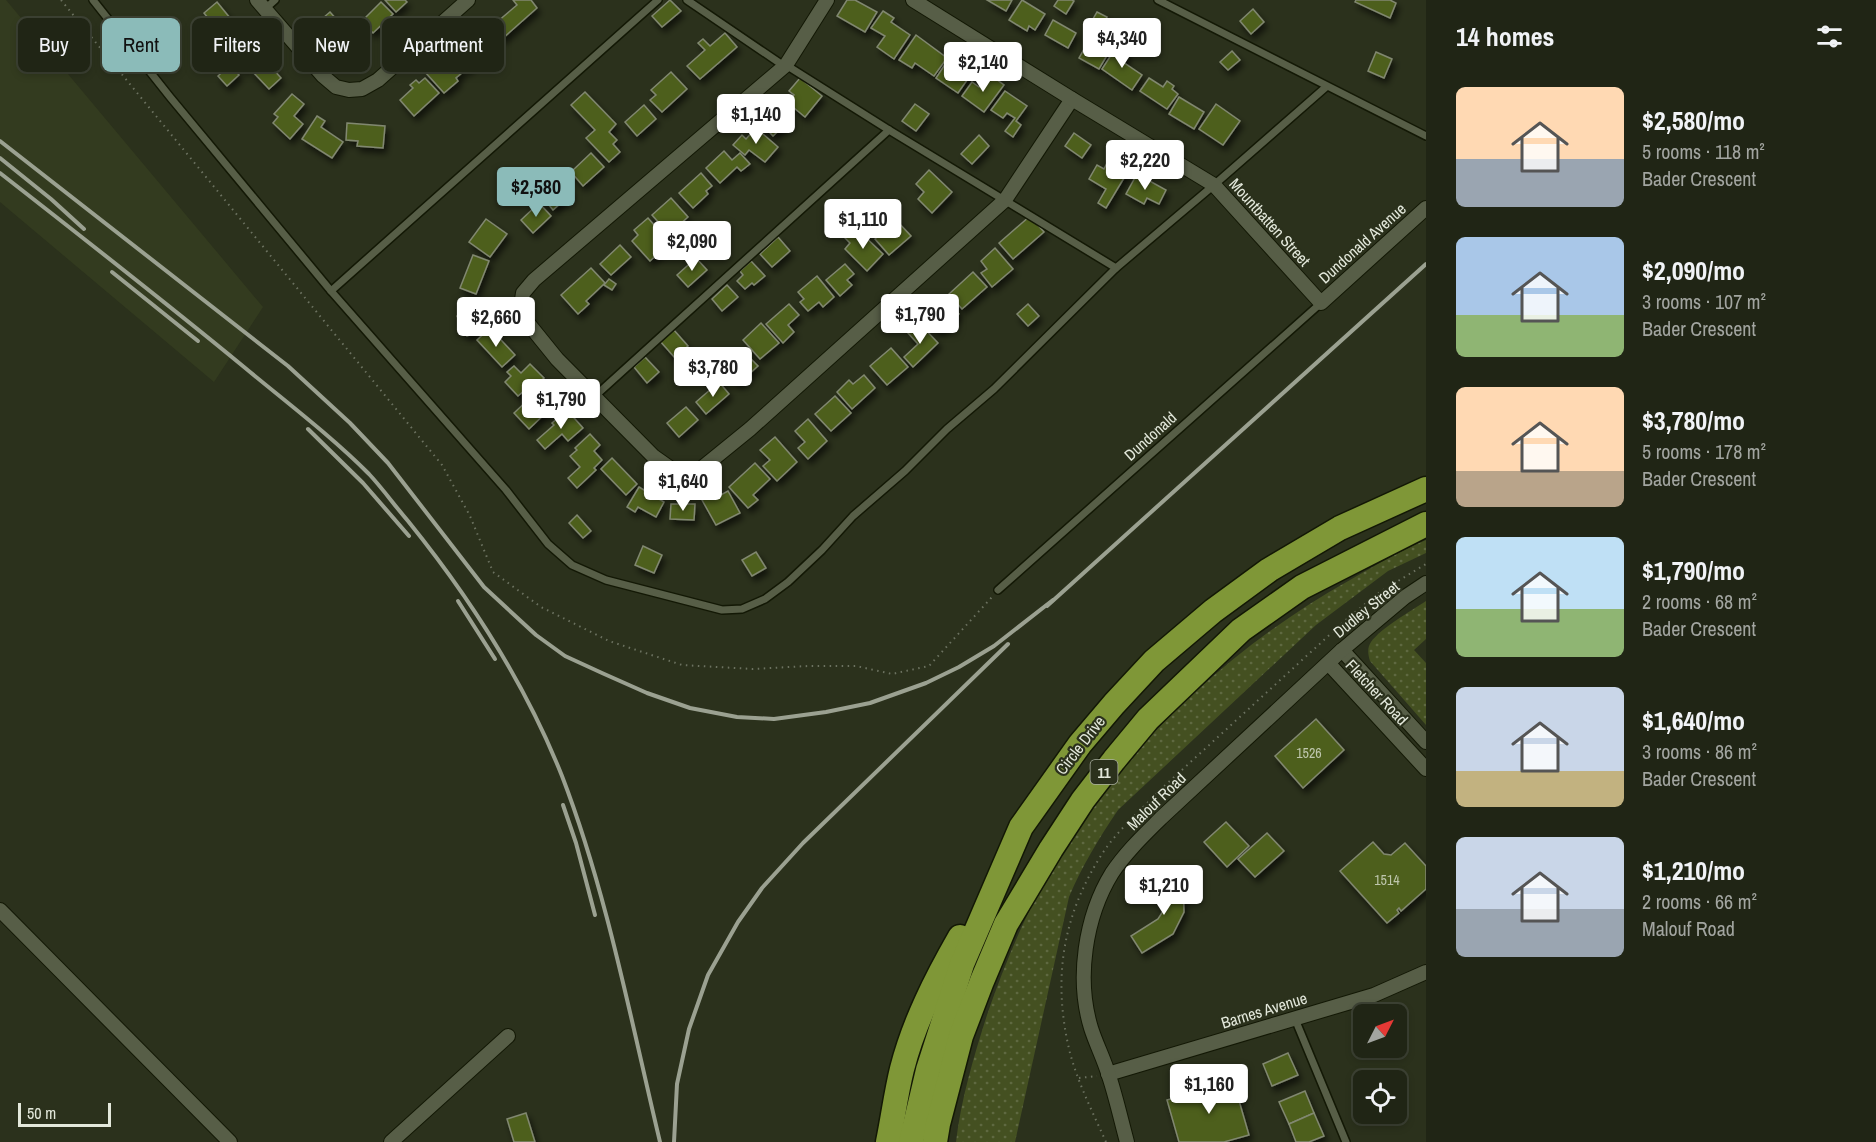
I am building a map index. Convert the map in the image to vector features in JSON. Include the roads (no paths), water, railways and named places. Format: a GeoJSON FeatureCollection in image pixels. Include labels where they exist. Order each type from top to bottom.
{"type":"FeatureCollection","features":[{"type":"Feature","properties":{"kind":"highway","name":"Circle Drive"},"geometry":{"type":"LineString","coordinates":[[911,1142],[928,1070],[962,964],[1021,827],[1080,744],[1154,661],[1214,611],[1269,570],[1340,528],[1426,489]]}},
{"type":"Feature","properties":{"kind":"highway","name":"11"},"geometry":{"type":"LineString","coordinates":[[935,1142],[961,1036],[1005,924],[1083,800],[1114,760],[1148,719],[1241,630],[1302,587],[1426,524]]}},
{"type":"Feature","properties":{"kind":"highway"},"geometry":{"type":"LineString","coordinates":[[888,1142],[902,1070],[916,1023],[939,974],[1021,827]]}},
{"type":"Feature","properties":{"kind":"street"},"geometry":{"type":"LineString","coordinates":[[266,3],[323,76],[336,87],[349,90],[362,89],[378,80],[468,0]]}},
{"type":"Feature","properties":{"kind":"street"},"geometry":{"type":"LineString","coordinates":[[827,0],[785,65],[534,280],[523,293],[521,306],[523,317],[557,359],[653,456],[677,473],[702,468],[750,429],[1005,200],[1072,99]]}},
{"type":"Feature","properties":{"kind":"street","name":"Mountbatten Street"},"geometry":{"type":"LineString","coordinates":[[913,0],[1214,185],[1321,303]]}},
{"type":"Feature","properties":{"kind":"street","name":"Dundonald Avenue"},"geometry":{"type":"LineString","coordinates":[[1321,303],[1426,208]]}},
{"type":"Feature","properties":{"kind":"street","name":"Dudley Street"},"geometry":{"type":"LineString","coordinates":[[1329,664],[1342,650],[1405,597],[1426,583]]}},
{"type":"Feature","properties":{"kind":"street","name":"Fletcher Road"},"geometry":{"type":"LineString","coordinates":[[1342,650],[1426,742]]}},
{"type":"Feature","properties":{"kind":"street","name":"Fletcher Road"},"geometry":{"type":"LineString","coordinates":[[1329,664],[1426,769]]}},
{"type":"Feature","properties":{"kind":"street","name":"Malouf Road"},"geometry":{"type":"LineString","coordinates":[[1128,1142],[1108,1074],[1090,1027],[1085,993],[1085,948],[1098,900],[1113,873],[1134,845],[1329,664]]}},
{"type":"Feature","properties":{"kind":"street"},"geometry":{"type":"LineString","coordinates":[[0,910],[230,1142]]}},
{"type":"Feature","properties":{"kind":"street","name":"Barnes Avenue"},"geometry":{"type":"LineString","coordinates":[[1108,1074],[1374,995],[1426,972]]}},
{"type":"Feature","properties":{"kind":"street"},"geometry":{"type":"LineString","coordinates":[[391,1142],[508,1036]]}},
{"type":"Feature","properties":{"kind":"lane"},"geometry":{"type":"LineString","coordinates":[[93,0],[170,97],[331,291],[506,490],[549,544],[572,565],[606,580],[722,610],[742,609],[765,599],[788,582],[860,509],[994,389],[1116,268],[1326,87]]}},
{"type":"Feature","properties":{"kind":"lane"},"geometry":{"type":"LineString","coordinates":[[331,291],[658,0]]}},
{"type":"Feature","properties":{"kind":"lane"},"geometry":{"type":"LineString","coordinates":[[687,0],[889,130],[1116,268]]}},
{"type":"Feature","properties":{"kind":"lane"},"geometry":{"type":"LineString","coordinates":[[1158,0],[1426,136]]}},
{"type":"Feature","properties":{"kind":"lane"},"geometry":{"type":"LineString","coordinates":[[594,397],[889,130]]}},
{"type":"Feature","properties":{"kind":"lane","name":"Dundonald"},"geometry":{"type":"LineString","coordinates":[[998,590],[1321,303]]}},
{"type":"Feature","properties":{"kind":"lane"},"geometry":{"type":"LineString","coordinates":[[1295,1018],[1347,1142]]}},
{"type":"Feature","properties":{"kind":"railway"},"geometry":{"type":"LineString","coordinates":[[0,141],[288,366],[350,423],[388,463],[484,587],[536,635],[565,656],[647,693],[690,708],[737,717],[774,719],[870,703],[926,683],[959,667],[994,646],[1053,600]]}},
{"type":"Feature","properties":{"kind":"railway"},"geometry":{"type":"LineString","coordinates":[[0,158],[84,229]]}},
{"type":"Feature","properties":{"kind":"railway"},"geometry":{"type":"LineString","coordinates":[[0,173],[184,318],[308,419],[354,460],[408,521],[475,611],[531,708],[562,776],[578,820],[617,958],[660,1142]]}},
{"type":"Feature","properties":{"kind":"railway"},"geometry":{"type":"LineString","coordinates":[[1047,606],[1426,264]]}},
{"type":"Feature","properties":{"kind":"railway"},"geometry":{"type":"LineString","coordinates":[[112,272],[198,341]]}},
{"type":"Feature","properties":{"kind":"railway"},"geometry":{"type":"LineString","coordinates":[[308,429],[363,483],[409,536]]}},
{"type":"Feature","properties":{"kind":"railway"},"geometry":{"type":"LineString","coordinates":[[458,601],[495,659]]}},
{"type":"Feature","properties":{"kind":"railway"},"geometry":{"type":"LineString","coordinates":[[674,1142],[677,1084],[689,1029],[708,975],[738,922],[762,888],[803,843],[1008,644]]}},
{"type":"Feature","properties":{"kind":"railway"},"geometry":{"type":"LineString","coordinates":[[563,805],[576,843],[595,915]]}}]}
